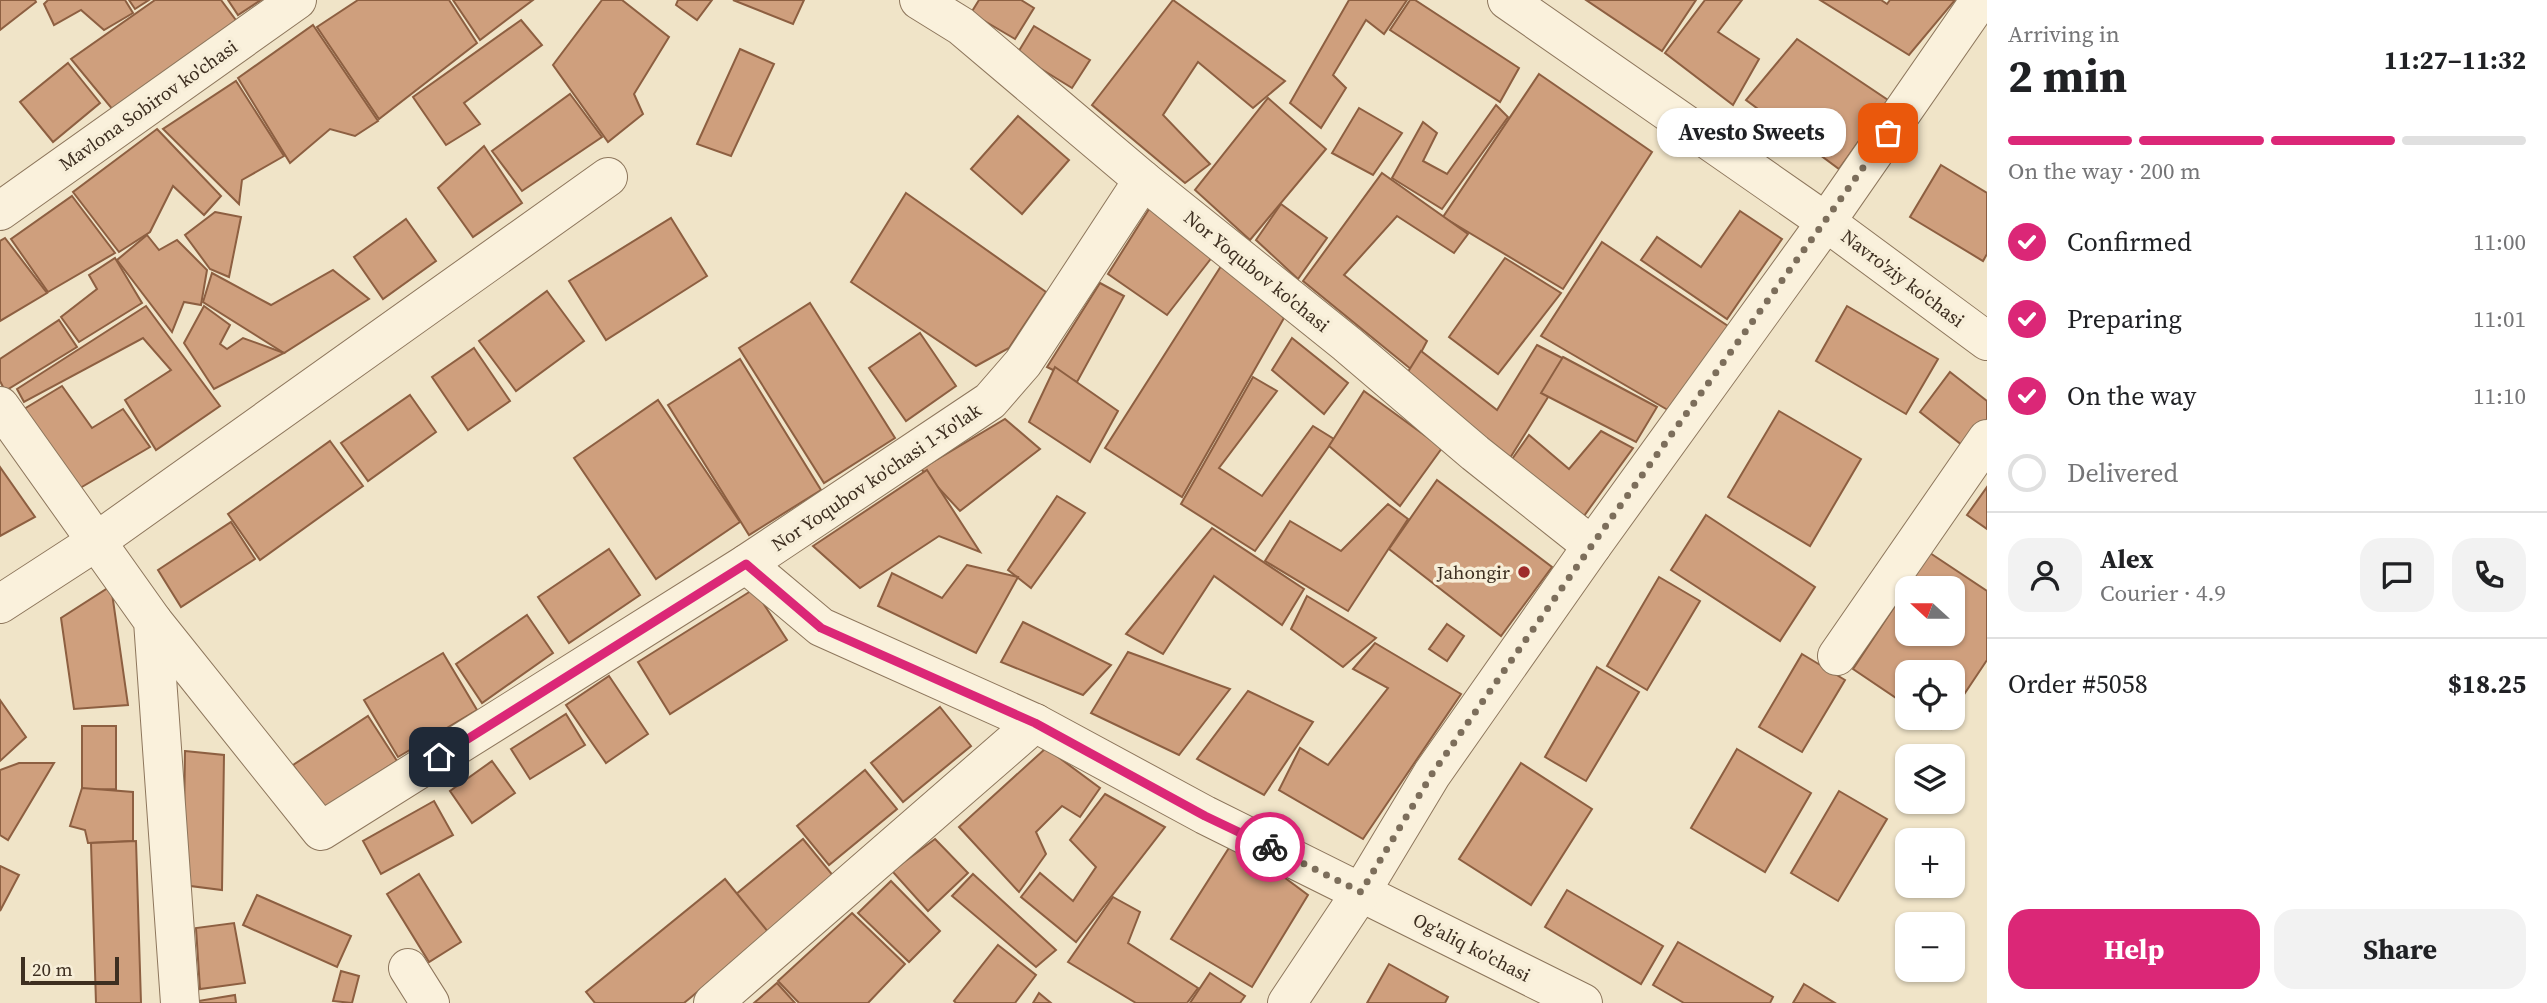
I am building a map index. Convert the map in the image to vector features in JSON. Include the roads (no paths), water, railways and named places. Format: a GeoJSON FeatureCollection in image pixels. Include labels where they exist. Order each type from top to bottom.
{"type":"FeatureCollection","features":[{"type":"Feature","properties":{"kind":"street","name":"Mavlona Sobirov ko'chasi"},"geometry":{"type":"LineString","coordinates":[[0,211],[297,0]]}},
{"type":"Feature","properties":{"kind":"street","name":"Nor Yoqubov ko'chasi"},"geometry":{"type":"LineString","coordinates":[[919,0],[961,26],[1143,180],[1348,344],[1475,453],[1592,545]]}},
{"type":"Feature","properties":{"kind":"street","name":"Navro'ziy ko'chasi"},"geometry":{"type":"LineString","coordinates":[[1507,0],[1826,222],[1987,341]]}},
{"type":"Feature","properties":{"kind":"street"},"geometry":{"type":"LineString","coordinates":[[1287,1003],[1361,892],[1432,774],[1592,545],[1826,222],[1980,0]]}},
{"type":"Feature","properties":{"kind":"street"},"geometry":{"type":"LineString","coordinates":[[0,604],[97,541],[608,177]]}},
{"type":"Feature","properties":{"kind":"street","name":"Nor Yoqubov ko'chasi 1-Yo'lak"},"geometry":{"type":"LineString","coordinates":[[153,621],[321,831],[746,564],[990,401],[1023,363],[1143,180]]}},
{"type":"Feature","properties":{"kind":"street"},"geometry":{"type":"LineString","coordinates":[[0,406],[153,621],[180,1003]]}},
{"type":"Feature","properties":{"kind":"street"},"geometry":{"type":"LineString","coordinates":[[1837,656],[1987,439]]}},
{"type":"Feature","properties":{"kind":"street","name":"Og'aliq ko'chasi"},"geometry":{"type":"LineString","coordinates":[[746,564],[821,628],[1035,723],[1205,816],[1583,1003]]}},
{"type":"Feature","properties":{"kind":"street"},"geometry":{"type":"LineString","coordinates":[[713,1003],[1035,723]]}},
{"type":"Feature","properties":{"kind":"street"},"geometry":{"type":"LineString","coordinates":[[408,968],[430,1003]]}},
{"type":"Feature","properties":{"kind":"place","name":"Avesto Sweets"},"geometry":{"type":"Point","coordinates":[1888,133]}},
{"type":"Feature","properties":{"kind":"place","name":"Jahongir"},"geometry":{"type":"Point","coordinates":[1524,572]}}]}
